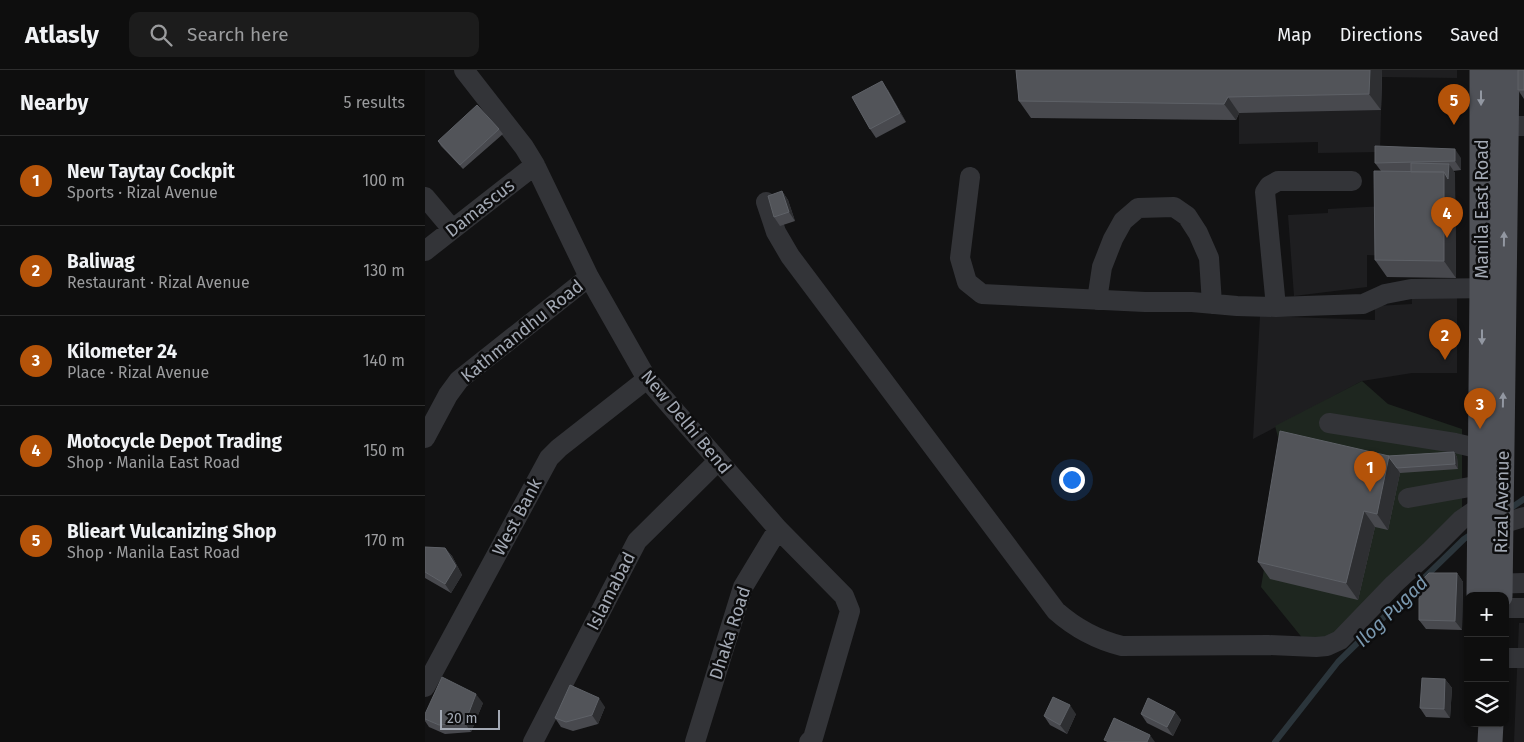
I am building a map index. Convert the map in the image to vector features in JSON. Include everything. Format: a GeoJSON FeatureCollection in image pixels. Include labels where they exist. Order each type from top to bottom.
{"type":"FeatureCollection","features":[{"type":"Feature","properties":{"kind":"main road","name":"Manila East Road"},"geometry":{"type":"LineString","coordinates":[[1482,70],[1504,126]]}},
{"type":"Feature","properties":{"kind":"main road","name":"Manila East Road"},"geometry":{"type":"LineString","coordinates":[[1493,288],[1507,70]]}},
{"type":"Feature","properties":{"kind":"main road","name":"Rizal Avenue"},"geometry":{"type":"LineString","coordinates":[[1493,288],[1492,449],[1497,589]]}},
{"type":"Feature","properties":{"kind":"main road","name":"Rizal Avenue"},"geometry":{"type":"LineString","coordinates":[[1495,509],[1480,544],[1497,589]]}},
{"type":"Feature","properties":{"kind":"street","name":"New Delhi Bend"},"geometry":{"type":"LineString","coordinates":[[464,70],[524,147],[535,165],[589,276],[647,378],[778,529],[844,596],[850,611],[813,738],[809,742]]}},
{"type":"Feature","properties":{"kind":"street","name":"Damascus"},"geometry":{"type":"LineString","coordinates":[[425,251],[535,165]]}},
{"type":"Feature","properties":{"kind":"street"},"geometry":{"type":"LineString","coordinates":[[970,177],[960,258],[967,282],[982,294],[1276,307],[1363,304],[1385,294],[1411,289],[1493,288]]}},
{"type":"Feature","properties":{"kind":"street"},"geometry":{"type":"LineString","coordinates":[[1276,307],[1265,192],[1269,186],[1277,181],[1352,181]]}},
{"type":"Feature","properties":{"kind":"street"},"geometry":{"type":"LineString","coordinates":[[425,197],[451,230]]}},
{"type":"Feature","properties":{"kind":"street"},"geometry":{"type":"LineString","coordinates":[[766,202],[776,232],[790,256],[1056,611],[1069,622],[1110,643],[1122,646],[1268,644],[1327,646],[1340,640],[1394,584],[1461,520],[1495,509]]}},
{"type":"Feature","properties":{"kind":"street"},"geometry":{"type":"LineString","coordinates":[[1097,300],[1101,267],[1123,221],[1138,208],[1174,207],[1187,216],[1209,258],[1212,304]]}},
{"type":"Feature","properties":{"kind":"street","name":"Kathmandhu Road"},"geometry":{"type":"LineString","coordinates":[[425,438],[448,395],[459,380],[589,276]]}},
{"type":"Feature","properties":{"kind":"street","name":"West Bank"},"geometry":{"type":"LineString","coordinates":[[425,687],[549,458],[647,378]]}},
{"type":"Feature","properties":{"kind":"street"},"geometry":{"type":"LineString","coordinates":[[1329,423],[1492,449]]}},
{"type":"Feature","properties":{"kind":"street","name":"Islamabad"},"geometry":{"type":"LineString","coordinates":[[533,742],[637,541],[718,461]]}},
{"type":"Feature","properties":{"kind":"street"},"geometry":{"type":"LineString","coordinates":[[1408,498],[1495,509]]}},
{"type":"Feature","properties":{"kind":"street","name":"Dhaka Road"},"geometry":{"type":"LineString","coordinates":[[695,742],[743,587],[778,529]]}},
{"type":"Feature","properties":{"kind":"street"},"geometry":{"type":"LineString","coordinates":[[1509,608],[1524,608]]}},
{"type":"Feature","properties":{"kind":"street"},"geometry":{"type":"LineString","coordinates":[[1509,658],[1524,658]]}},
{"type":"Feature","properties":{"kind":"shaded area"},"geometry":{"type":"Polygon","coordinates":[[[1026,70],[1457,70],[1457,78],[1382,77],[1380,152],[1318,153],[1318,142],[1239,144],[1239,115],[1236,120],[1031,118],[1026,70]]]}},
{"type":"Feature","properties":{"kind":"shaded area"},"geometry":{"type":"Polygon","coordinates":[[[1385,206],[1386,256],[1367,255],[1367,287],[1294,296],[1288,215],[1328,213],[1328,209],[1385,206]]]}},
{"type":"Feature","properties":{"kind":"shaded area"},"geometry":{"type":"Polygon","coordinates":[[[1457,285],[1457,373],[1412,373],[1362,381],[1253,439],[1260,316],[1375,320],[1375,306],[1412,304],[1411,286],[1457,285]]]}},
{"type":"Feature","properties":{"kind":"shaded area"},"geometry":{"type":"Polygon","coordinates":[[[1362,381],[1388,404],[1462,429],[1462,528],[1333,650],[1304,640],[1261,587],[1283,455],[1275,426],[1362,381]]]}},
{"type":"Feature","properties":{"kind":"shaded area"},"geometry":{"type":"Polygon","coordinates":[[[1519,623],[1524,623],[1524,742],[1514,742],[1519,623]]]}},
{"type":"Feature","properties":{"kind":"building"},"geometry":{"type":"Polygon","coordinates":[[[1016,70],[1370,70],[1369,94],[1228,97],[1224,104],[1019,101],[1016,70]]]}},
{"type":"Feature","properties":{"kind":"building"},"geometry":{"type":"Polygon","coordinates":[[[1518,70],[1524,70],[1524,90],[1518,90],[1518,70]]]}},
{"type":"Feature","properties":{"kind":"building"},"geometry":{"type":"Polygon","coordinates":[[[882,81],[900,113],[870,129],[852,97],[882,81]]]}},
{"type":"Feature","properties":{"kind":"building"},"geometry":{"type":"Polygon","coordinates":[[[477,105],[499,129],[460,165],[438,141],[477,105]]]}},
{"type":"Feature","properties":{"kind":"building"},"geometry":{"type":"Polygon","coordinates":[[[1375,146],[1455,149],[1455,161],[1375,163],[1375,146]]]}},
{"type":"Feature","properties":{"kind":"building"},"geometry":{"type":"Polygon","coordinates":[[[1411,163],[1449,164],[1448,179],[1444,172],[1411,172],[1411,163]]]}},
{"type":"Feature","properties":{"kind":"building"},"geometry":{"type":"Polygon","coordinates":[[[1374,171],[1444,172],[1444,261],[1375,260],[1374,171]]]}},
{"type":"Feature","properties":{"kind":"building"},"geometry":{"type":"Polygon","coordinates":[[[782,191],[789,212],[774,217],[768,196],[782,191]]]}},
{"type":"Feature","properties":{"kind":"building"},"geometry":{"type":"Polygon","coordinates":[[[1280,431],[1389,456],[1377,514],[1364,511],[1346,583],[1258,562],[1280,431]]]}},
{"type":"Feature","properties":{"kind":"building"},"geometry":{"type":"Polygon","coordinates":[[[1454,452],[1455,464],[1397,468],[1388,456],[1454,452]]]}},
{"type":"Feature","properties":{"kind":"building"},"geometry":{"type":"Polygon","coordinates":[[[425,547],[445,548],[456,566],[445,584],[425,572],[425,547]]]}},
{"type":"Feature","properties":{"kind":"building"},"geometry":{"type":"Polygon","coordinates":[[[1429,573],[1457,573],[1455,621],[1419,620],[1419,583],[1429,573]]]}},
{"type":"Feature","properties":{"kind":"building"},"geometry":{"type":"Polygon","coordinates":[[[442,677],[476,694],[465,723],[439,725],[425,719],[425,714],[442,677]]]}},
{"type":"Feature","properties":{"kind":"building"},"geometry":{"type":"Polygon","coordinates":[[[1422,678],[1445,679],[1444,709],[1420,708],[1422,678]]]}},
{"type":"Feature","properties":{"kind":"building"},"geometry":{"type":"Polygon","coordinates":[[[570,685],[599,698],[592,715],[566,722],[555,718],[570,685]]]}},
{"type":"Feature","properties":{"kind":"building"},"geometry":{"type":"Polygon","coordinates":[[[1053,697],[1070,705],[1060,725],[1044,716],[1053,697]]]}},
{"type":"Feature","properties":{"kind":"building"},"geometry":{"type":"Polygon","coordinates":[[[1148,698],[1175,712],[1167,727],[1141,714],[1148,698]]]}},
{"type":"Feature","properties":{"kind":"building"},"geometry":{"type":"Polygon","coordinates":[[[1114,718],[1150,735],[1147,742],[1109,742],[1104,740],[1114,718]]]}},
{"type":"Feature","properties":{"kind":"waterway","name":"Ilog Pugad"},"geometry":{"type":"LineString","coordinates":[[1508,510],[1524,499]]}},
{"type":"Feature","properties":{"kind":"waterway","name":"Ilog Pugad"},"geometry":{"type":"LineString","coordinates":[[1275,742],[1338,662],[1464,539],[1473,533]]}},
{"type":"Feature","properties":{"kind":"place","name":"Blieart Vulcanizing Shop"},"geometry":{"type":"Point","coordinates":[1454,125]}},
{"type":"Feature","properties":{"kind":"place","name":"Motocycle Depot Trading"},"geometry":{"type":"Point","coordinates":[1447,238]}},
{"type":"Feature","properties":{"kind":"place","name":"Baliwag"},"geometry":{"type":"Point","coordinates":[1445,360]}},
{"type":"Feature","properties":{"kind":"place","name":"Kilometer 24"},"geometry":{"type":"Point","coordinates":[1480,429]}},
{"type":"Feature","properties":{"kind":"place","name":"New Taytay Cockpit"},"geometry":{"type":"Point","coordinates":[1370,492]}}]}
